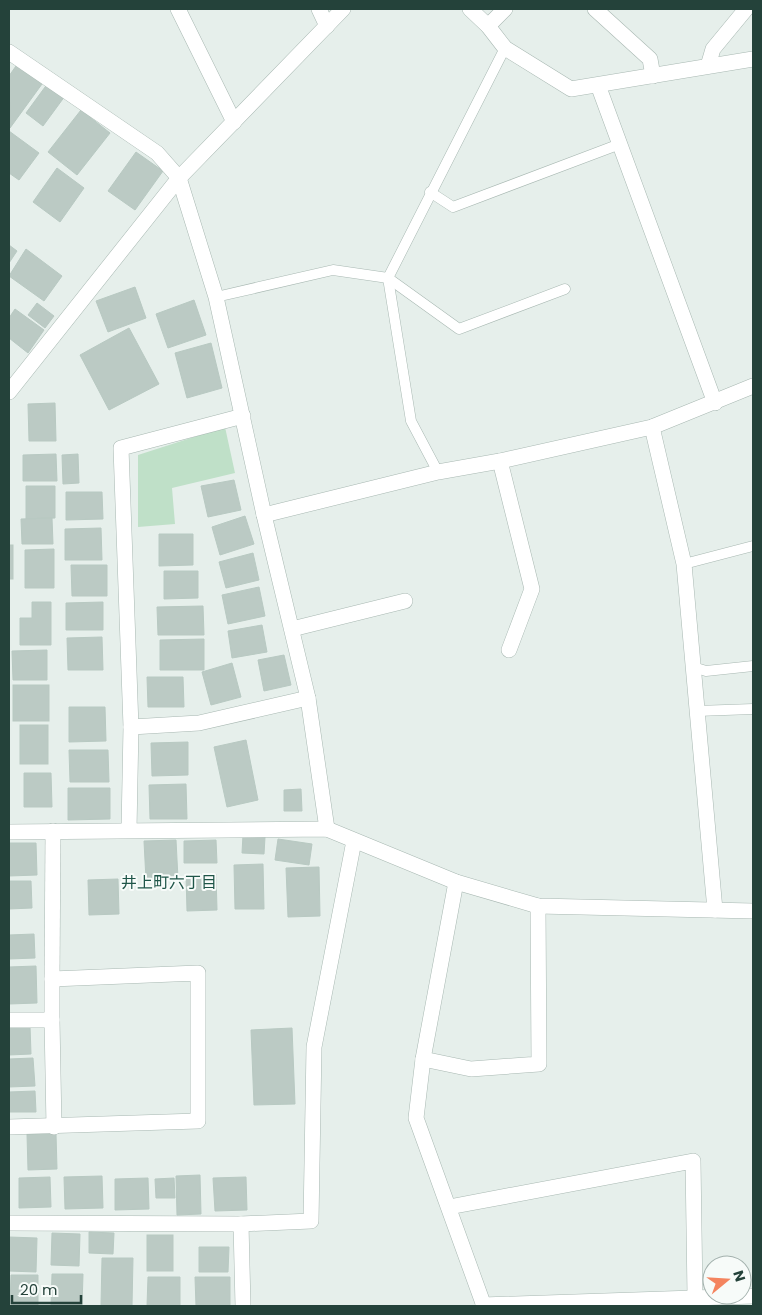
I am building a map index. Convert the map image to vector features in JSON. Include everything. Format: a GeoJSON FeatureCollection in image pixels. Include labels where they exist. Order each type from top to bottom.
{"type":"FeatureCollection","features":[{"type":"Feature","properties":{"kind":"street"},"geometry":{"type":"LineString","coordinates":[[178,9],[234,122]]}},
{"type":"Feature","properties":{"kind":"street"},"geometry":{"type":"LineString","coordinates":[[319,9],[328,26]]}},
{"type":"Feature","properties":{"kind":"street"},"geometry":{"type":"LineString","coordinates":[[11,386],[179,178],[344,9]]}},
{"type":"Feature","properties":{"kind":"street"},"geometry":{"type":"LineString","coordinates":[[470,9],[488,26],[505,48],[571,89],[753,59]]}},
{"type":"Feature","properties":{"kind":"street"},"geometry":{"type":"LineString","coordinates":[[488,26],[505,9]]}},
{"type":"Feature","properties":{"kind":"street"},"geometry":{"type":"LineString","coordinates":[[595,9],[650,59],[652,76]]}},
{"type":"Feature","properties":{"kind":"street"},"geometry":{"type":"LineString","coordinates":[[708,66],[713,49],[746,9]]}},
{"type":"Feature","properties":{"kind":"street"},"geometry":{"type":"LineString","coordinates":[[9,52],[158,153],[179,178],[216,297],[264,515],[308,698],[327,829]]}},
{"type":"Feature","properties":{"kind":"street"},"geometry":{"type":"LineString","coordinates":[[598,85],[714,403]]}},
{"type":"Feature","properties":{"kind":"street"},"geometry":{"type":"LineString","coordinates":[[264,515],[438,472],[652,427],[753,386]]}},
{"type":"Feature","properties":{"kind":"street"},"geometry":{"type":"LineString","coordinates":[[129,830],[131,727],[121,448],[243,416]]}},
{"type":"Feature","properties":{"kind":"street"},"geometry":{"type":"LineString","coordinates":[[652,427],[684,564],[715,910]]}},
{"type":"Feature","properties":{"kind":"street"},"geometry":{"type":"LineString","coordinates":[[500,460],[532,589],[509,650]]}},
{"type":"Feature","properties":{"kind":"street"},"geometry":{"type":"LineString","coordinates":[[292,628],[406,601]]}},
{"type":"Feature","properties":{"kind":"street"},"geometry":{"type":"LineString","coordinates":[[131,727],[199,723],[308,698]]}},
{"type":"Feature","properties":{"kind":"street"},"geometry":{"type":"LineString","coordinates":[[9,832],[327,829],[456,882],[538,906],[753,911]]}},
{"type":"Feature","properties":{"kind":"street"},"geometry":{"type":"LineString","coordinates":[[53,832],[52,1020],[54,1127]]}},
{"type":"Feature","properties":{"kind":"street"},"geometry":{"type":"LineString","coordinates":[[9,1223],[241,1224],[311,1221],[314,1047],[354,841]]}},
{"type":"Feature","properties":{"kind":"street"},"geometry":{"type":"LineString","coordinates":[[456,882],[423,1059],[416,1118],[483,1306],[695,1296],[753,1296]]}},
{"type":"Feature","properties":{"kind":"street"},"geometry":{"type":"LineString","coordinates":[[423,1059],[471,1069],[539,1064],[538,906]]}},
{"type":"Feature","properties":{"kind":"street"},"geometry":{"type":"LineString","coordinates":[[9,1128],[198,1122],[198,974],[52,979]]}},
{"type":"Feature","properties":{"kind":"street"},"geometry":{"type":"LineString","coordinates":[[9,1020],[52,1020]]}},
{"type":"Feature","properties":{"kind":"street"},"geometry":{"type":"LineString","coordinates":[[449,1207],[693,1161],[695,1296]]}},
{"type":"Feature","properties":{"kind":"street"},"geometry":{"type":"LineString","coordinates":[[241,1224],[243,1306]]}},
{"type":"Feature","properties":{"kind":"lane"},"geometry":{"type":"LineString","coordinates":[[438,472],[411,420],[388,278],[430,192],[505,48]]}},
{"type":"Feature","properties":{"kind":"lane"},"geometry":{"type":"LineString","coordinates":[[430,192],[453,207],[620,144]]}},
{"type":"Feature","properties":{"kind":"lane"},"geometry":{"type":"LineString","coordinates":[[216,297],[333,270],[388,278],[459,329],[565,289]]}},
{"type":"Feature","properties":{"kind":"lane"},"geometry":{"type":"LineString","coordinates":[[684,564],[753,546]]}},
{"type":"Feature","properties":{"kind":"lane"},"geometry":{"type":"LineString","coordinates":[[693,667],[706,671],[753,666]]}},
{"type":"Feature","properties":{"kind":"lane"},"geometry":{"type":"LineString","coordinates":[[697,711],[753,709]]}},
{"type":"Feature","properties":{"kind":"green space"},"geometry":{"type":"Polygon","coordinates":[[[225,427],[235,473],[172,488],[175,524],[138,527],[138,455],[225,427]]]}},
{"type":"Feature","properties":{"kind":"building"},"geometry":{"type":"Polygon","coordinates":[[[16,66],[42,84],[10,128],[9,76],[16,66]]]}},
{"type":"Feature","properties":{"kind":"building"},"geometry":{"type":"Polygon","coordinates":[[[48,83],[65,96],[43,126],[26,113],[48,83]]]}},
{"type":"Feature","properties":{"kind":"building"},"geometry":{"type":"Polygon","coordinates":[[[81,110],[110,133],[77,175],[48,152],[81,110]]]}},
{"type":"Feature","properties":{"kind":"building"},"geometry":{"type":"Polygon","coordinates":[[[9,131],[39,153],[19,180],[9,173],[9,131]]]}},
{"type":"Feature","properties":{"kind":"building"},"geometry":{"type":"Polygon","coordinates":[[[136,152],[163,171],[135,210],[108,191],[136,152]]]}},
{"type":"Feature","properties":{"kind":"building"},"geometry":{"type":"Polygon","coordinates":[[[57,168],[84,188],[60,222],[33,202],[57,168]]]}},
{"type":"Feature","properties":{"kind":"building"},"geometry":{"type":"Polygon","coordinates":[[[9,245],[17,251],[9,263],[9,245]]]}},
{"type":"Feature","properties":{"kind":"building"},"geometry":{"type":"Polygon","coordinates":[[[26,249],[62,276],[44,301],[9,276],[26,249]]]}},
{"type":"Feature","properties":{"kind":"building"},"geometry":{"type":"Polygon","coordinates":[[[135,287],[146,318],[108,332],[96,301],[135,287]]]}},
{"type":"Feature","properties":{"kind":"building"},"geometry":{"type":"Polygon","coordinates":[[[194,300],[206,335],[168,348],[156,314],[194,300]]]}},
{"type":"Feature","properties":{"kind":"building"},"geometry":{"type":"Polygon","coordinates":[[[37,303],[54,316],[45,328],[28,315],[37,303]]]}},
{"type":"Feature","properties":{"kind":"building"},"geometry":{"type":"Polygon","coordinates":[[[15,309],[44,330],[28,353],[9,338],[9,318],[15,309]]]}},
{"type":"Feature","properties":{"kind":"building"},"geometry":{"type":"Polygon","coordinates":[[[129,328],[159,384],[109,410],[80,355],[129,328]]]}},
{"type":"Feature","properties":{"kind":"building"},"geometry":{"type":"Polygon","coordinates":[[[211,343],[222,388],[187,398],[175,353],[211,343]]]}},
{"type":"Feature","properties":{"kind":"building"},"geometry":{"type":"Polygon","coordinates":[[[55,403],[56,441],[29,441],[28,404],[55,403]]]}},
{"type":"Feature","properties":{"kind":"building"},"geometry":{"type":"Polygon","coordinates":[[[56,454],[57,481],[23,481],[23,455],[56,454]]]}},
{"type":"Feature","properties":{"kind":"building"},"geometry":{"type":"Polygon","coordinates":[[[78,454],[79,483],[63,484],[62,455],[78,454]]]}},
{"type":"Feature","properties":{"kind":"building"},"geometry":{"type":"Polygon","coordinates":[[[234,480],[241,510],[208,517],[201,486],[234,480]]]}},
{"type":"Feature","properties":{"kind":"building"},"geometry":{"type":"Polygon","coordinates":[[[26,486],[55,486],[55,518],[26,519],[26,486]]]}},
{"type":"Feature","properties":{"kind":"building"},"geometry":{"type":"Polygon","coordinates":[[[66,492],[102,492],[103,519],[66,520],[66,492]]]}},
{"type":"Feature","properties":{"kind":"building"},"geometry":{"type":"Polygon","coordinates":[[[245,516],[254,544],[220,555],[212,527],[245,516]]]}},
{"type":"Feature","properties":{"kind":"building"},"geometry":{"type":"Polygon","coordinates":[[[52,518],[53,544],[22,544],[21,519],[52,518]]]}},
{"type":"Feature","properties":{"kind":"building"},"geometry":{"type":"Polygon","coordinates":[[[101,528],[102,560],[65,560],[65,529],[101,528]]]}},
{"type":"Feature","properties":{"kind":"building"},"geometry":{"type":"Polygon","coordinates":[[[159,534],[193,534],[193,565],[159,566],[159,534]]]}},
{"type":"Feature","properties":{"kind":"building"},"geometry":{"type":"Polygon","coordinates":[[[9,545],[13,545],[13,579],[9,579],[9,545]]]}},
{"type":"Feature","properties":{"kind":"building"},"geometry":{"type":"Polygon","coordinates":[[[54,549],[54,588],[25,588],[25,550],[54,549]]]}},
{"type":"Feature","properties":{"kind":"building"},"geometry":{"type":"Polygon","coordinates":[[[253,553],[259,580],[226,588],[219,562],[253,553]]]}},
{"type":"Feature","properties":{"kind":"building"},"geometry":{"type":"Polygon","coordinates":[[[71,565],[107,565],[107,596],[72,596],[71,565]]]}},
{"type":"Feature","properties":{"kind":"building"},"geometry":{"type":"Polygon","coordinates":[[[164,571],[198,571],[198,598],[164,599],[164,571]]]}},
{"type":"Feature","properties":{"kind":"building"},"geometry":{"type":"Polygon","coordinates":[[[259,587],[265,616],[228,624],[222,595],[259,587]]]}},
{"type":"Feature","properties":{"kind":"building"},"geometry":{"type":"Polygon","coordinates":[[[32,602],[51,602],[51,645],[20,645],[20,618],[32,618],[32,602]]]}},
{"type":"Feature","properties":{"kind":"building"},"geometry":{"type":"Polygon","coordinates":[[[103,602],[103,630],[66,630],[66,603],[103,602]]]}},
{"type":"Feature","properties":{"kind":"building"},"geometry":{"type":"Polygon","coordinates":[[[203,606],[204,635],[158,635],[157,607],[203,606]]]}},
{"type":"Feature","properties":{"kind":"building"},"geometry":{"type":"Polygon","coordinates":[[[262,625],[267,652],[232,658],[228,631],[262,625]]]}},
{"type":"Feature","properties":{"kind":"building"},"geometry":{"type":"Polygon","coordinates":[[[102,637],[103,670],[68,670],[67,638],[102,637]]]}},
{"type":"Feature","properties":{"kind":"building"},"geometry":{"type":"Polygon","coordinates":[[[204,639],[204,670],[160,670],[160,640],[204,639]]]}},
{"type":"Feature","properties":{"kind":"building"},"geometry":{"type":"Polygon","coordinates":[[[47,650],[47,680],[13,680],[12,651],[47,650]]]}},
{"type":"Feature","properties":{"kind":"building"},"geometry":{"type":"Polygon","coordinates":[[[284,655],[291,685],[264,691],[258,660],[284,655]]]}},
{"type":"Feature","properties":{"kind":"building"},"geometry":{"type":"Polygon","coordinates":[[[232,663],[241,697],[211,705],[202,672],[232,663]]]}},
{"type":"Feature","properties":{"kind":"building"},"geometry":{"type":"Polygon","coordinates":[[[147,677],[183,677],[184,707],[148,707],[147,677]]]}},
{"type":"Feature","properties":{"kind":"building"},"geometry":{"type":"Polygon","coordinates":[[[13,685],[49,685],[49,721],[13,721],[13,685]]]}},
{"type":"Feature","properties":{"kind":"building"},"geometry":{"type":"Polygon","coordinates":[[[69,707],[105,707],[106,741],[69,742],[69,707]]]}},
{"type":"Feature","properties":{"kind":"building"},"geometry":{"type":"Polygon","coordinates":[[[20,725],[48,725],[48,764],[20,764],[20,725]]]}},
{"type":"Feature","properties":{"kind":"building"},"geometry":{"type":"Polygon","coordinates":[[[246,740],[258,800],[227,807],[214,747],[246,740]]]}},
{"type":"Feature","properties":{"kind":"building"},"geometry":{"type":"Polygon","coordinates":[[[188,742],[188,775],[152,776],[151,743],[188,742]]]}},
{"type":"Feature","properties":{"kind":"building"},"geometry":{"type":"Polygon","coordinates":[[[69,750],[108,750],[109,782],[70,782],[69,750]]]}},
{"type":"Feature","properties":{"kind":"building"},"geometry":{"type":"Polygon","coordinates":[[[24,773],[51,773],[52,807],[24,807],[24,773]]]}},
{"type":"Feature","properties":{"kind":"building"},"geometry":{"type":"Polygon","coordinates":[[[186,784],[187,819],[150,819],[149,785],[186,784]]]}},
{"type":"Feature","properties":{"kind":"building"},"geometry":{"type":"Polygon","coordinates":[[[68,788],[110,788],[110,819],[68,820],[68,788]]]}},
{"type":"Feature","properties":{"kind":"building"},"geometry":{"type":"Polygon","coordinates":[[[301,789],[302,811],[284,811],[284,790],[301,789]]]}},
{"type":"Feature","properties":{"kind":"building"},"geometry":{"type":"Polygon","coordinates":[[[243,835],[265,837],[264,854],[242,853],[243,835]]]}},
{"type":"Feature","properties":{"kind":"building"},"geometry":{"type":"Polygon","coordinates":[[[278,839],[312,844],[309,865],[275,860],[278,839]]]}},
{"type":"Feature","properties":{"kind":"building"},"geometry":{"type":"Polygon","coordinates":[[[176,840],[178,879],[146,880],[144,841],[176,840]]]}},
{"type":"Feature","properties":{"kind":"building"},"geometry":{"type":"Polygon","coordinates":[[[216,840],[217,863],[184,863],[184,841],[216,840]]]}},
{"type":"Feature","properties":{"kind":"building"},"geometry":{"type":"Polygon","coordinates":[[[9,843],[36,843],[37,875],[9,876],[9,843]]]}},
{"type":"Feature","properties":{"kind":"building"},"geometry":{"type":"Polygon","coordinates":[[[263,864],[264,909],[235,909],[234,865],[263,864]]]}},
{"type":"Feature","properties":{"kind":"building"},"geometry":{"type":"Polygon","coordinates":[[[319,867],[320,916],[288,917],[286,868],[319,867]]]}},
{"type":"Feature","properties":{"kind":"building"},"geometry":{"type":"Polygon","coordinates":[[[216,874],[217,910],[187,911],[186,875],[216,874]]]}},
{"type":"Feature","properties":{"kind":"building"},"geometry":{"type":"Polygon","coordinates":[[[118,879],[119,914],[89,915],[88,880],[118,879]]]}},
{"type":"Feature","properties":{"kind":"building"},"geometry":{"type":"Polygon","coordinates":[[[9,881],[31,881],[32,908],[9,909],[9,881]]]}},
{"type":"Feature","properties":{"kind":"building"},"geometry":{"type":"Polygon","coordinates":[[[34,934],[35,958],[9,959],[9,935],[34,934]]]}},
{"type":"Feature","properties":{"kind":"building"},"geometry":{"type":"Polygon","coordinates":[[[36,966],[37,1003],[9,1004],[9,967],[36,966]]]}},
{"type":"Feature","properties":{"kind":"building"},"geometry":{"type":"Polygon","coordinates":[[[9,1026],[30,1026],[31,1054],[9,1055],[9,1026]]]}},
{"type":"Feature","properties":{"kind":"building"},"geometry":{"type":"Polygon","coordinates":[[[292,1028],[295,1104],[254,1105],[251,1030],[292,1028]]]}},
{"type":"Feature","properties":{"kind":"building"},"geometry":{"type":"Polygon","coordinates":[[[33,1058],[35,1086],[9,1087],[9,1059],[33,1058]]]}},
{"type":"Feature","properties":{"kind":"building"},"geometry":{"type":"Polygon","coordinates":[[[35,1091],[36,1112],[9,1112],[9,1092],[35,1091]]]}},
{"type":"Feature","properties":{"kind":"building"},"geometry":{"type":"Polygon","coordinates":[[[27,1134],[56,1134],[57,1169],[28,1170],[27,1134]]]}},
{"type":"Feature","properties":{"kind":"building"},"geometry":{"type":"Polygon","coordinates":[[[200,1175],[201,1214],[177,1215],[176,1176],[200,1175]]]}},
{"type":"Feature","properties":{"kind":"building"},"geometry":{"type":"Polygon","coordinates":[[[102,1176],[103,1208],[65,1209],[64,1177],[102,1176]]]}},
{"type":"Feature","properties":{"kind":"building"},"geometry":{"type":"Polygon","coordinates":[[[50,1177],[51,1207],[19,1208],[19,1178],[50,1177]]]}},
{"type":"Feature","properties":{"kind":"building"},"geometry":{"type":"Polygon","coordinates":[[[246,1177],[247,1210],[215,1211],[213,1178],[246,1177]]]}},
{"type":"Feature","properties":{"kind":"building"},"geometry":{"type":"Polygon","coordinates":[[[148,1178],[149,1209],[115,1210],[115,1179],[148,1178]]]}},
{"type":"Feature","properties":{"kind":"building"},"geometry":{"type":"Polygon","coordinates":[[[174,1178],[175,1198],[156,1198],[155,1179],[174,1178]]]}},
{"type":"Feature","properties":{"kind":"building"},"geometry":{"type":"Polygon","coordinates":[[[89,1232],[114,1233],[113,1254],[89,1253],[89,1232]]]}},
{"type":"Feature","properties":{"kind":"building"},"geometry":{"type":"Polygon","coordinates":[[[52,1233],[80,1234],[79,1266],[51,1265],[52,1233]]]}},
{"type":"Feature","properties":{"kind":"building"},"geometry":{"type":"Polygon","coordinates":[[[147,1235],[173,1235],[173,1271],[147,1271],[147,1235]]]}},
{"type":"Feature","properties":{"kind":"building"},"geometry":{"type":"Polygon","coordinates":[[[9,1237],[37,1238],[36,1272],[9,1271],[9,1237]]]}},
{"type":"Feature","properties":{"kind":"building"},"geometry":{"type":"Polygon","coordinates":[[[199,1247],[229,1247],[228,1272],[199,1272],[199,1247]]]}},
{"type":"Feature","properties":{"kind":"building"},"geometry":{"type":"Polygon","coordinates":[[[102,1258],[133,1258],[132,1306],[101,1306],[102,1258]]]}},
{"type":"Feature","properties":{"kind":"building"},"geometry":{"type":"Polygon","coordinates":[[[52,1274],[83,1274],[82,1306],[51,1306],[52,1274]]]}},
{"type":"Feature","properties":{"kind":"building"},"geometry":{"type":"Polygon","coordinates":[[[11,1275],[38,1275],[38,1306],[10,1306],[11,1275]]]}},
{"type":"Feature","properties":{"kind":"building"},"geometry":{"type":"Polygon","coordinates":[[[148,1277],[180,1277],[180,1306],[147,1306],[148,1277]]]}},
{"type":"Feature","properties":{"kind":"building"},"geometry":{"type":"Polygon","coordinates":[[[195,1277],[230,1277],[230,1306],[196,1306],[195,1277]]]}},
{"type":"Feature","properties":{"kind":"district","name":"井上町六丁目"},"geometry":{"type":"Point","coordinates":[169,882]}}]}
